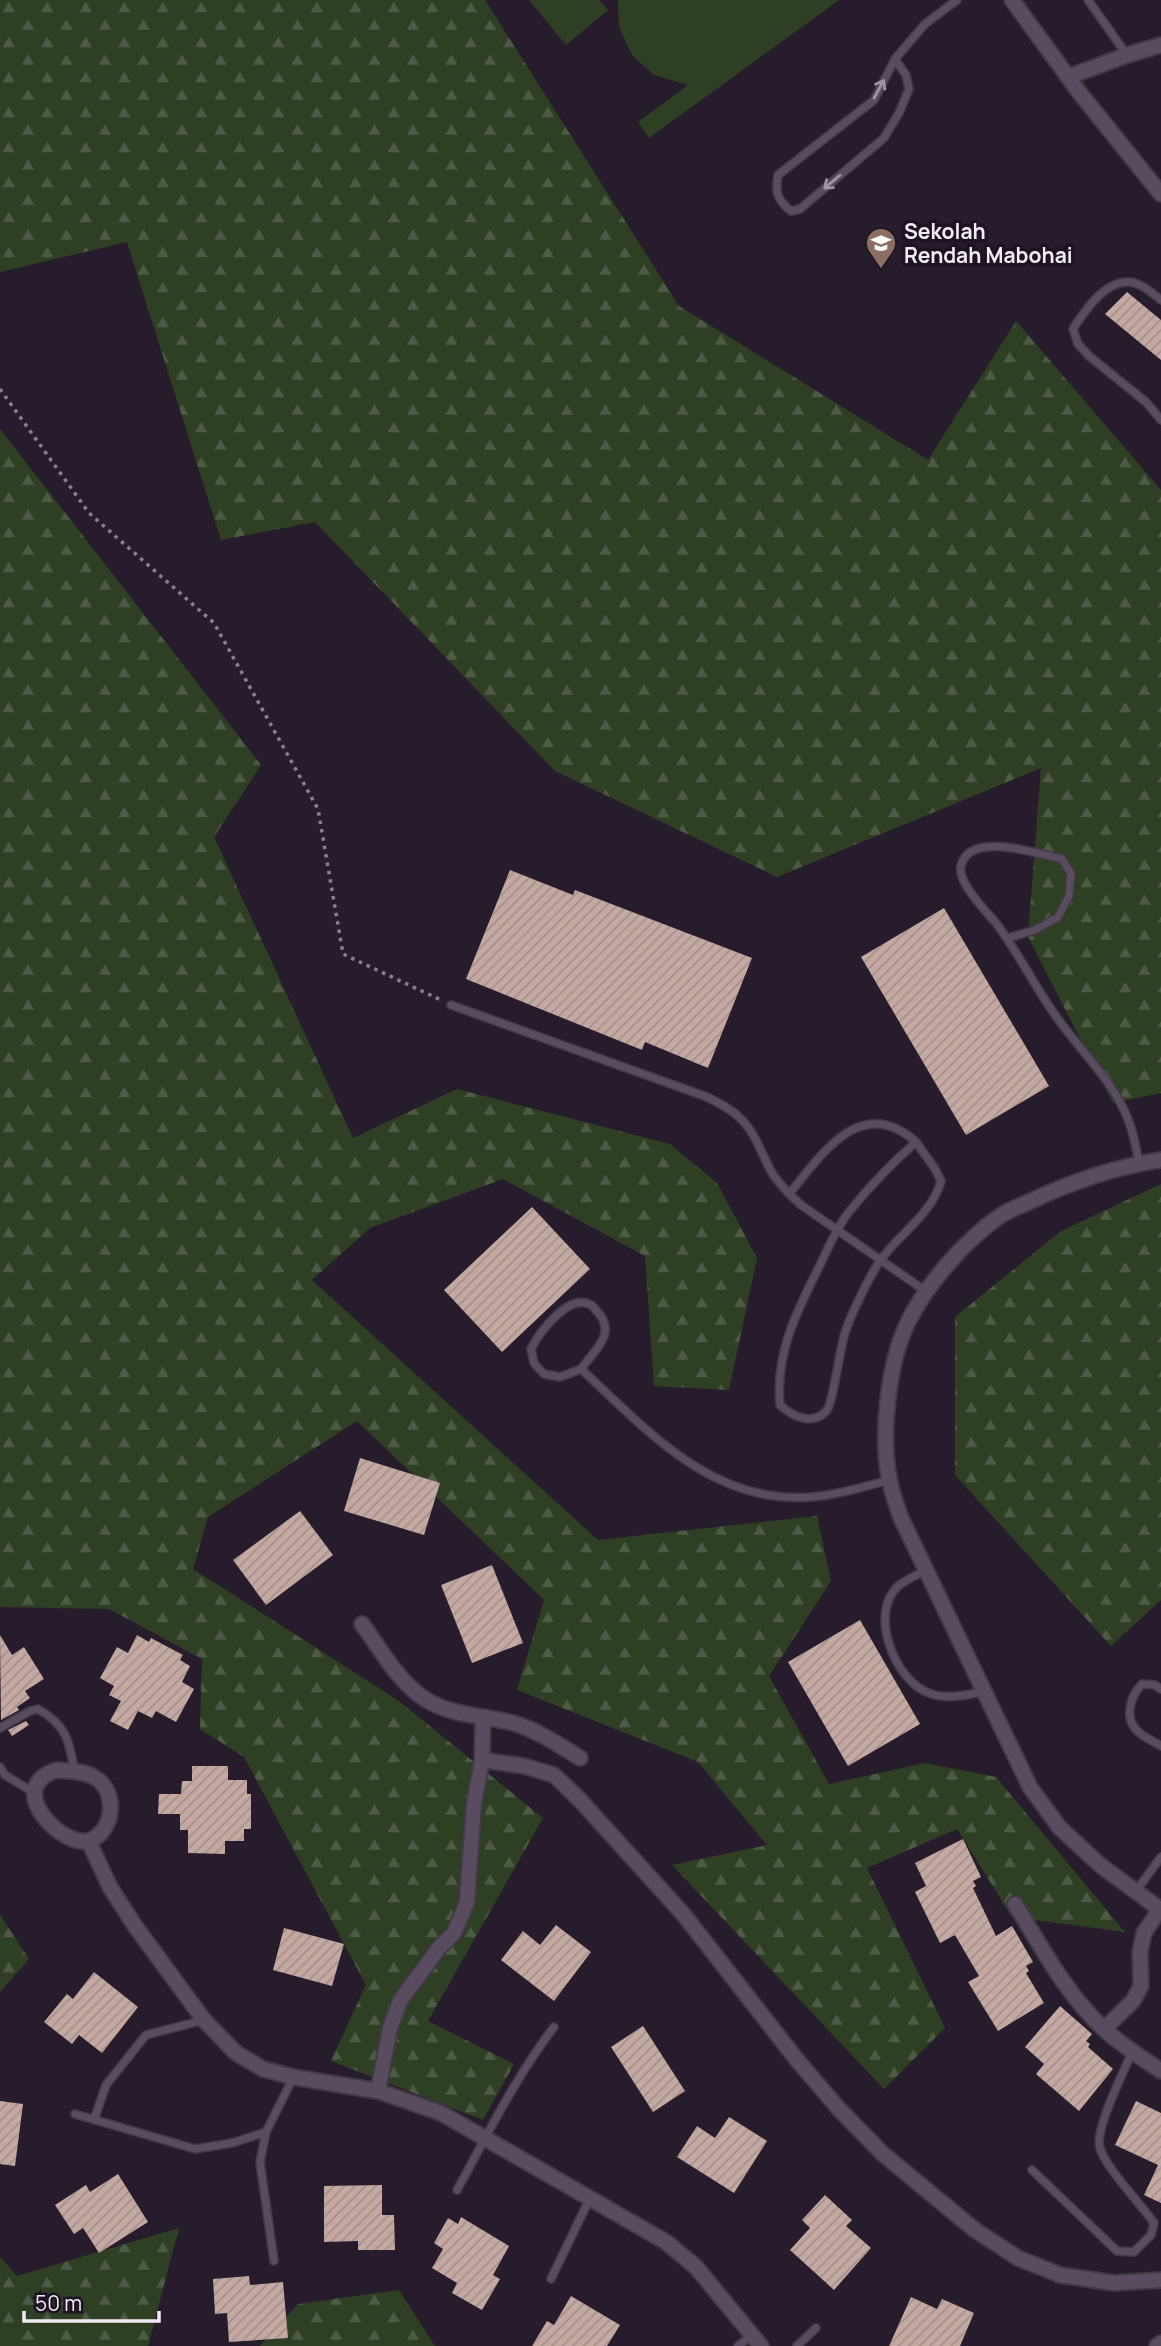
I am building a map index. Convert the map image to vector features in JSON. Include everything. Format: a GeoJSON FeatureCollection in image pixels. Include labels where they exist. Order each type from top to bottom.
{"type":"FeatureCollection","features":[{"type":"Feature","properties":{"kind":"street"},"geometry":{"type":"LineString","coordinates":[[1012,0],[1068,77],[1161,194]]}},
{"type":"Feature","properties":{"kind":"street"},"geometry":{"type":"LineString","coordinates":[[1068,77],[1161,45]]}},
{"type":"Feature","properties":{"kind":"street"},"geometry":{"type":"LineString","coordinates":[[1104,2029],[1133,2001],[1141,1986],[1140,1952],[1144,1933],[1161,1909],[1100,1865],[1059,1827],[1030,1787],[901,1518],[889,1480],[886,1427],[892,1371],[907,1324],[927,1292],[961,1249],[1001,1215],[1051,1192],[1101,1173],[1161,1160]]}},
{"type":"Feature","properties":{"kind":"street"},"geometry":{"type":"LineString","coordinates":[[362,1624],[399,1674],[422,1697],[447,1711],[516,1724],[580,1758]]}},
{"type":"Feature","properties":{"kind":"street"},"geometry":{"type":"LineString","coordinates":[[378,2091],[390,2028],[400,2001],[439,1948],[454,1933],[467,1902],[474,1804],[482,1760],[483,1717]]}},
{"type":"Feature","properties":{"kind":"street"},"geometry":{"type":"LineString","coordinates":[[482,1760],[524,1766],[554,1775],[579,1798],[684,1915],[796,2060],[839,2109],[883,2154],[975,2230],[1018,2258],[1060,2275],[1114,2283],[1161,2280]]}},
{"type":"Feature","properties":{"kind":"street"},"geometry":{"type":"LineString","coordinates":[[57,1770],[74,1771],[94,1777],[107,1788],[112,1805],[107,1824],[100,1835],[89,1842],[62,1835],[34,1806],[31,1791],[36,1781],[45,1773],[57,1770]]}},
{"type":"Feature","properties":{"kind":"street"},"geometry":{"type":"LineString","coordinates":[[89,1842],[122,1906],[204,2020],[236,2053],[263,2069],[293,2077],[378,2091],[440,2113],[666,2242],[696,2267],[757,2341]]}},
{"type":"Feature","properties":{"kind":"street"},"geometry":{"type":"LineString","coordinates":[[1015,1905],[1078,2002],[1104,2029],[1161,2071]]}},
{"type":"Feature","properties":{"kind":"lane"},"geometry":{"type":"LineString","coordinates":[[895,59],[906,75],[909,89],[900,113],[884,138],[800,209],[791,211],[781,203],[775,190],[778,175],[874,100],[895,59],[925,24],[957,0]]}},
{"type":"Feature","properties":{"kind":"lane"},"geometry":{"type":"LineString","coordinates":[[1088,0],[1127,55]]}},
{"type":"Feature","properties":{"kind":"lane"},"geometry":{"type":"LineString","coordinates":[[1161,300],[1144,287],[1127,281],[1109,287],[1083,313],[1073,329],[1078,344],[1088,356],[1146,402],[1161,420]]}},
{"type":"Feature","properties":{"kind":"lane"},"geometry":{"type":"LineString","coordinates":[[1007,938],[1035,930],[1058,917],[1069,897],[1071,874],[1062,859],[995,845],[981,847],[969,852],[961,864],[961,878],[1007,938],[1054,1013],[1115,1095],[1129,1121],[1139,1163]]}},
{"type":"Feature","properties":{"kind":"lane"},"geometry":{"type":"LineString","coordinates":[[451,1005],[707,1097],[724,1106],[741,1119],[756,1138],[774,1175],[789,1194],[836,1231],[927,1292]]}},
{"type":"Feature","properties":{"kind":"lane"},"geometry":{"type":"LineString","coordinates":[[789,1194],[839,1138],[857,1127],[875,1123],[891,1125],[916,1142],[941,1181],[936,1199],[881,1260],[863,1292],[845,1332],[827,1410],[814,1418],[800,1418],[780,1405],[781,1366],[799,1304],[848,1213],[916,1142]]}},
{"type":"Feature","properties":{"kind":"lane"},"geometry":{"type":"LineString","coordinates":[[577,1302],[590,1305],[602,1317],[605,1332],[580,1369],[560,1377],[544,1374],[534,1363],[531,1349],[538,1336],[556,1317],[577,1302]]}},
{"type":"Feature","properties":{"kind":"lane"},"geometry":{"type":"LineString","coordinates":[[580,1369],[660,1441],[699,1471],[732,1486],[770,1497],[810,1497],[844,1492],[889,1480]]}},
{"type":"Feature","properties":{"kind":"lane"},"geometry":{"type":"LineString","coordinates":[[926,1570],[897,1587],[887,1603],[885,1624],[888,1646],[908,1681],[928,1693],[949,1697],[983,1692]]}},
{"type":"Feature","properties":{"kind":"lane"},"geometry":{"type":"LineString","coordinates":[[1161,1689],[1155,1685],[1142,1684],[1133,1693],[1129,1707],[1130,1720],[1139,1733],[1161,1746]]}},
{"type":"Feature","properties":{"kind":"lane"},"geometry":{"type":"LineString","coordinates":[[0,1728],[38,1709],[63,1729],[71,1745],[74,1771]]}},
{"type":"Feature","properties":{"kind":"lane"},"geometry":{"type":"LineString","coordinates":[[0,1767],[5,1775],[31,1791]]}},
{"type":"Feature","properties":{"kind":"lane"},"geometry":{"type":"LineString","coordinates":[[1136,1892],[1161,1857]]}},
{"type":"Feature","properties":{"kind":"lane"},"geometry":{"type":"LineString","coordinates":[[94,2120],[106,2085],[146,2035],[204,2020]]}},
{"type":"Feature","properties":{"kind":"lane"},"geometry":{"type":"LineString","coordinates":[[457,2190],[512,2086],[554,2027]]}},
{"type":"Feature","properties":{"kind":"lane"},"geometry":{"type":"LineString","coordinates":[[1032,2170],[1117,2251],[1134,2252],[1151,2235],[1154,2223],[1099,2147],[1100,2130],[1133,2051]]}},
{"type":"Feature","properties":{"kind":"lane"},"geometry":{"type":"LineString","coordinates":[[274,2261],[260,2162],[267,2132],[293,2077]]}},
{"type":"Feature","properties":{"kind":"lane"},"geometry":{"type":"LineString","coordinates":[[75,2114],[195,2149],[232,2143],[267,2132]]}},
{"type":"Feature","properties":{"kind":"lane"},"geometry":{"type":"LineString","coordinates":[[551,2279],[590,2198]]}},
{"type":"Feature","properties":{"kind":"lane"},"geometry":{"type":"LineString","coordinates":[[797,2346],[816,2328]]}},
{"type":"Feature","properties":{"kind":"lane"},"geometry":{"type":"LineString","coordinates":[[737,2346],[757,2341]]}},
{"type":"Feature","properties":{"kind":"path"},"geometry":{"type":"LineString","coordinates":[[0,389],[89,513],[214,623],[318,809],[342,954],[451,1005]]}},
{"type":"Feature","properties":{"kind":"green space"},"geometry":{"type":"Polygon","coordinates":[[[0,0],[485,0],[679,306],[928,460],[1016,321],[1161,490],[1161,1093],[1113,1103],[1028,937],[1041,768],[777,877],[555,771],[315,522],[221,540],[127,242],[0,272],[0,0]]]}},
{"type":"Feature","properties":{"kind":"green space"},"geometry":{"type":"Polygon","coordinates":[[[529,0],[599,0],[608,10],[566,45],[529,0]]]}},
{"type":"Feature","properties":{"kind":"green space"},"geometry":{"type":"Polygon","coordinates":[[[618,0],[839,0],[649,138],[638,122],[688,85],[654,75],[632,55],[619,27],[618,0]]]}},
{"type":"Feature","properties":{"kind":"green space"},"geometry":{"type":"Polygon","coordinates":[[[0,429],[261,765],[214,837],[353,1138],[457,1089],[670,1144],[717,1183],[757,1258],[729,1390],[654,1386],[645,1256],[503,1179],[370,1228],[312,1280],[598,1540],[817,1516],[831,1581],[769,1676],[829,1784],[925,1763],[996,1777],[1125,1932],[1012,1917],[957,1829],[867,1868],[945,2028],[884,2089],[672,1865],[767,1845],[698,1762],[517,1690],[544,1600],[357,1421],[208,1517],[193,1569],[399,1701],[543,1818],[428,2021],[514,2064],[483,2120],[331,2061],[366,1985],[244,1757],[200,1729],[202,1659],[109,1609],[0,1607],[0,429]]]}},
{"type":"Feature","properties":{"kind":"green space"},"geometry":{"type":"Polygon","coordinates":[[[1161,1184],[1161,1600],[1111,1646],[955,1475],[955,1317],[1061,1231],[1161,1184]]]}},
{"type":"Feature","properties":{"kind":"green space"},"geometry":{"type":"Polygon","coordinates":[[[0,1915],[29,1959],[0,1992],[0,1915]]]}},
{"type":"Feature","properties":{"kind":"green space"},"geometry":{"type":"Polygon","coordinates":[[[179,2228],[148,2346],[0,2346],[0,2257],[17,2276],[179,2228]]]}},
{"type":"Feature","properties":{"kind":"green space"},"geometry":{"type":"Polygon","coordinates":[[[399,2290],[435,2346],[260,2346],[298,2304],[399,2290]]]}},
{"type":"Feature","properties":{"kind":"building"},"geometry":{"type":"Polygon","coordinates":[[[1127,292],[1161,320],[1161,360],[1105,314],[1127,292]]]}},
{"type":"Feature","properties":{"kind":"building"},"geometry":{"type":"Polygon","coordinates":[[[510,870],[573,895],[575,890],[752,958],[708,1068],[645,1042],[642,1050],[466,979],[510,870]]]}},
{"type":"Feature","properties":{"kind":"building"},"geometry":{"type":"Polygon","coordinates":[[[944,908],[1049,1086],[966,1135],[861,957],[944,908]]]}},
{"type":"Feature","properties":{"kind":"building"},"geometry":{"type":"Polygon","coordinates":[[[532,1207],[590,1269],[502,1352],[444,1290],[532,1207]]]}},
{"type":"Feature","properties":{"kind":"building"},"geometry":{"type":"Polygon","coordinates":[[[360,1458],[440,1483],[424,1535],[344,1511],[360,1458]]]}},
{"type":"Feature","properties":{"kind":"building"},"geometry":{"type":"Polygon","coordinates":[[[300,1511],[333,1555],[266,1605],[233,1560],[300,1511]]]}},
{"type":"Feature","properties":{"kind":"building"},"geometry":{"type":"Polygon","coordinates":[[[492,1565],[523,1643],[472,1663],[441,1585],[492,1565]]]}},
{"type":"Feature","properties":{"kind":"building"},"geometry":{"type":"Polygon","coordinates":[[[860,1620],[920,1724],[848,1766],[788,1662],[860,1620]]]}},
{"type":"Feature","properties":{"kind":"building"},"geometry":{"type":"Polygon","coordinates":[[[0,1635],[12,1655],[24,1647],[44,1679],[25,1691],[30,1698],[17,1707],[19,1710],[1,1720],[0,1635]]]}},
{"type":"Feature","properties":{"kind":"building"},"geometry":{"type":"Polygon","coordinates":[[[137,1635],[149,1642],[151,1638],[183,1655],[180,1660],[190,1666],[182,1682],[194,1689],[176,1722],[156,1711],[152,1718],[138,1711],[128,1730],[110,1721],[121,1701],[109,1695],[114,1686],[100,1678],[117,1647],[128,1653],[137,1635]]]}},
{"type":"Feature","properties":{"kind":"building"},"geometry":{"type":"Polygon","coordinates":[[[26,1721],[29,1725],[12,1736],[8,1730],[26,1721]]]}},
{"type":"Feature","properties":{"kind":"building"},"geometry":{"type":"Polygon","coordinates":[[[192,1766],[228,1766],[228,1780],[247,1780],[247,1794],[251,1794],[251,1829],[244,1829],[244,1841],[225,1841],[225,1854],[188,1853],[188,1830],[180,1830],[180,1814],[158,1814],[159,1794],[181,1794],[182,1781],[192,1781],[192,1766]]]}},
{"type":"Feature","properties":{"kind":"building"},"geometry":{"type":"Polygon","coordinates":[[[963,1839],[981,1877],[973,1881],[976,1886],[973,1888],[996,1936],[1012,1926],[1033,1962],[1026,1966],[1029,1971],[1026,1973],[1044,2003],[998,2031],[968,1982],[979,1976],[955,1935],[940,1943],[915,1892],[926,1886],[915,1863],[963,1839]]]}},
{"type":"Feature","properties":{"kind":"building"},"geometry":{"type":"Polygon","coordinates":[[[556,1925],[591,1952],[554,2001],[501,1960],[523,1931],[540,1945],[556,1925]]]}},
{"type":"Feature","properties":{"kind":"building"},"geometry":{"type":"Polygon","coordinates":[[[284,1928],[344,1944],[332,1986],[273,1970],[284,1928]]]}},
{"type":"Feature","properties":{"kind":"building"},"geometry":{"type":"Polygon","coordinates":[[[94,1972],[138,2007],[102,2053],[79,2035],[72,2044],[44,2022],[67,1994],[73,1999],[94,1972]]]}},
{"type":"Feature","properties":{"kind":"building"},"geometry":{"type":"Polygon","coordinates":[[[1060,2006],[1092,2034],[1086,2041],[1090,2044],[1088,2047],[1113,2069],[1079,2111],[1036,2074],[1044,2064],[1025,2047],[1060,2006]]]}},
{"type":"Feature","properties":{"kind":"building"},"geometry":{"type":"Polygon","coordinates":[[[643,2026],[685,2091],[653,2112],[611,2047],[643,2026]]]}},
{"type":"Feature","properties":{"kind":"building"},"geometry":{"type":"Polygon","coordinates":[[[0,2101],[23,2104],[15,2166],[0,2164],[0,2101]]]}},
{"type":"Feature","properties":{"kind":"building"},"geometry":{"type":"Polygon","coordinates":[[[1136,2101],[1161,2113],[1161,2203],[1144,2195],[1158,2165],[1115,2145],[1136,2101]]]}},
{"type":"Feature","properties":{"kind":"building"},"geometry":{"type":"Polygon","coordinates":[[[729,2117],[767,2141],[734,2193],[677,2157],[697,2126],[715,2138],[729,2117]]]}},
{"type":"Feature","properties":{"kind":"building"},"geometry":{"type":"Polygon","coordinates":[[[118,2174],[148,2222],[99,2253],[83,2228],[74,2234],[55,2205],[86,2185],[90,2192],[118,2174]]]}},
{"type":"Feature","properties":{"kind":"building"},"geometry":{"type":"Polygon","coordinates":[[[382,2185],[382,2215],[394,2215],[395,2250],[358,2250],[358,2241],[324,2242],[324,2186],[382,2185]]]}},
{"type":"Feature","properties":{"kind":"building"},"geometry":{"type":"Polygon","coordinates":[[[825,2195],[852,2220],[846,2226],[871,2248],[834,2290],[790,2250],[810,2228],[802,2220],[825,2195]]]}},
{"type":"Feature","properties":{"kind":"building"},"geometry":{"type":"Polygon","coordinates":[[[461,2217],[509,2246],[493,2275],[500,2279],[482,2310],[452,2293],[457,2283],[432,2268],[443,2249],[434,2243],[448,2218],[458,2224],[461,2217]]]}},
{"type":"Feature","properties":{"kind":"building"},"geometry":{"type":"Polygon","coordinates":[[[249,2276],[250,2285],[283,2282],[288,2338],[229,2342],[227,2313],[215,2314],[213,2279],[249,2276]]]}},
{"type":"Feature","properties":{"kind":"building"},"geometry":{"type":"Polygon","coordinates":[[[571,2296],[620,2325],[607,2346],[532,2346],[547,2321],[554,2325],[571,2296]]]}},
{"type":"Feature","properties":{"kind":"building"},"geometry":{"type":"Polygon","coordinates":[[[911,2297],[937,2309],[942,2299],[974,2313],[960,2346],[889,2346],[911,2297]]]}},
{"type":"Feature","properties":{"kind":"place","name":"Sekolah Rendah Mabohai"},"geometry":{"type":"Point","coordinates":[881,270]}}]}
